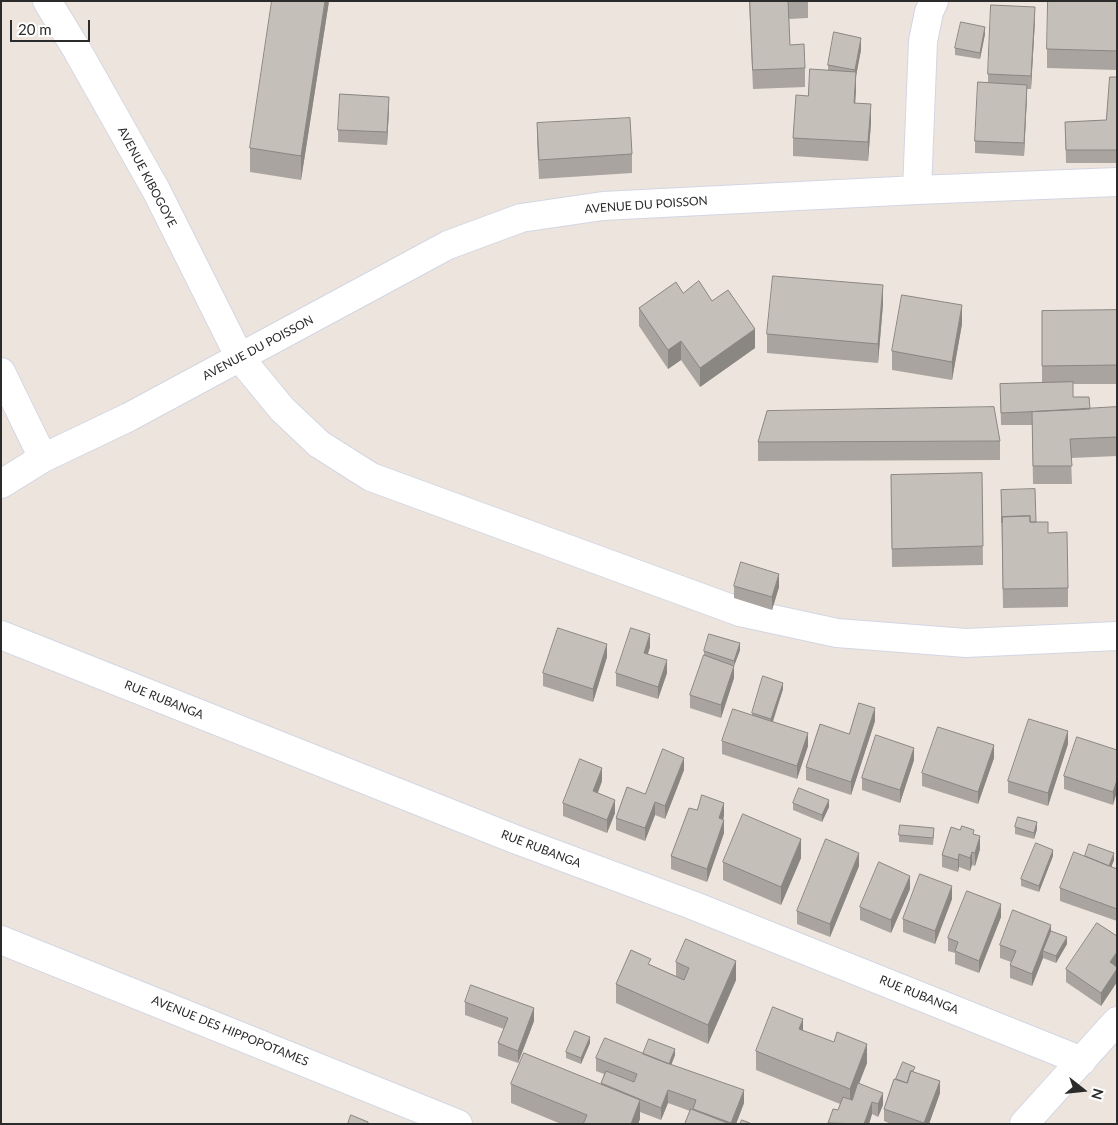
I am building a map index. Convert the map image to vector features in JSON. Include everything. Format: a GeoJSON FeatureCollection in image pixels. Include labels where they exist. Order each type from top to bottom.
{"type":"FeatureCollection","features":[{"type":"Feature","properties":{"kind":"street","name":"AVENUE KIBOGOYE"},"geometry":{"type":"LineString","coordinates":[[47,1],[77,50],[156,190],[240,358],[282,409],[319,444],[371,477],[740,612],[837,633],[966,643],[1117,636]]}},
{"type":"Feature","properties":{"kind":"street"},"geometry":{"type":"LineString","coordinates":[[917,190],[923,41],[929,12],[934,1]]}},
{"type":"Feature","properties":{"kind":"street","name":"AVENUE DU POISSON"},"geometry":{"type":"LineString","coordinates":[[1,484],[43,458],[129,417],[448,245],[521,218],[603,206],[1117,182]]}},
{"type":"Feature","properties":{"kind":"street"},"geometry":{"type":"LineString","coordinates":[[1,372],[43,458]]}},
{"type":"Feature","properties":{"kind":"street","name":"RUE RUBANGA"},"geometry":{"type":"LineString","coordinates":[[1,635],[518,840],[692,905],[1082,1060]]}},
{"type":"Feature","properties":{"kind":"street","name":"AVENUE DES HIPPOPOTAMES"},"geometry":{"type":"LineString","coordinates":[[1,940],[458,1124]]}},
{"type":"Feature","properties":{"kind":"street"},"geometry":{"type":"LineString","coordinates":[[1024,1124],[1117,1021]]}},
{"type":"Feature","properties":{"kind":"building"},"geometry":{"type":"Polygon","coordinates":[[[272,1],[325,1],[301,156],[250,148],[272,1]]]}},
{"type":"Feature","properties":{"kind":"building"},"geometry":{"type":"Polygon","coordinates":[[[750,1],[788,1],[790,45],[804,44],[805,68],[753,70],[750,1]]]}},
{"type":"Feature","properties":{"kind":"building"},"geometry":{"type":"Polygon","coordinates":[[[1048,1],[1117,1],[1117,51],[1047,49],[1048,1]]]}},
{"type":"Feature","properties":{"kind":"building"},"geometry":{"type":"Polygon","coordinates":[[[991,5],[1035,7],[1031,76],[988,74],[991,5]]]}},
{"type":"Feature","properties":{"kind":"building"},"geometry":{"type":"Polygon","coordinates":[[[961,22],[985,27],[980,53],[955,48],[961,22]]]}},
{"type":"Feature","properties":{"kind":"building"},"geometry":{"type":"Polygon","coordinates":[[[834,32],[861,38],[855,70],[828,65],[834,32]]]}},
{"type":"Feature","properties":{"kind":"building"},"geometry":{"type":"Polygon","coordinates":[[[810,69],[856,72],[854,103],[871,104],[868,142],[793,138],[796,95],[808,96],[810,69]]]}},
{"type":"Feature","properties":{"kind":"building"},"geometry":{"type":"Polygon","coordinates":[[[1110,77],[1117,77],[1117,150],[1066,150],[1065,122],[1106,120],[1110,77]]]}},
{"type":"Feature","properties":{"kind":"building"},"geometry":{"type":"Polygon","coordinates":[[[978,82],[1027,85],[1024,143],[975,141],[978,82]]]}},
{"type":"Feature","properties":{"kind":"building"},"geometry":{"type":"Polygon","coordinates":[[[340,94],[389,97],[387,132],[338,130],[340,94]]]}},
{"type":"Feature","properties":{"kind":"building"},"geometry":{"type":"Polygon","coordinates":[[[630,118],[632,154],[539,160],[537,123],[630,118]]]}},
{"type":"Feature","properties":{"kind":"building"},"geometry":{"type":"Polygon","coordinates":[[[773,276],[883,285],[878,344],[767,334],[773,276]]]}},
{"type":"Feature","properties":{"kind":"building"},"geometry":{"type":"Polygon","coordinates":[[[699,281],[712,301],[728,290],[755,329],[700,368],[681,341],[668,350],[639,308],[676,282],[683,293],[699,281]]]}},
{"type":"Feature","properties":{"kind":"building"},"geometry":{"type":"Polygon","coordinates":[[[902,295],[962,305],[952,362],[892,351],[902,295]]]}},
{"type":"Feature","properties":{"kind":"building"},"geometry":{"type":"Polygon","coordinates":[[[1117,310],[1117,365],[1042,366],[1042,311],[1117,310]]]}},
{"type":"Feature","properties":{"kind":"building"},"geometry":{"type":"Polygon","coordinates":[[[1073,382],[1073,397],[1089,397],[1090,409],[1001,413],[1000,384],[1073,382]]]}},
{"type":"Feature","properties":{"kind":"building"},"geometry":{"type":"Polygon","coordinates":[[[994,407],[1000,441],[758,442],[767,411],[994,407]]]}},
{"type":"Feature","properties":{"kind":"building"},"geometry":{"type":"Polygon","coordinates":[[[1117,407],[1117,437],[1070,439],[1072,466],[1033,466],[1032,412],[1117,407]]]}},
{"type":"Feature","properties":{"kind":"building"},"geometry":{"type":"Polygon","coordinates":[[[982,473],[983,546],[892,549],[891,475],[982,473]]]}},
{"type":"Feature","properties":{"kind":"building"},"geometry":{"type":"Polygon","coordinates":[[[1035,489],[1036,522],[1030,522],[1030,516],[1002,517],[1002,523],[1001,490],[1035,489]]]}},
{"type":"Feature","properties":{"kind":"building"},"geometry":{"type":"Polygon","coordinates":[[[1030,516],[1030,522],[1048,522],[1048,533],[1067,532],[1068,588],[1003,589],[1002,517],[1030,516]]]}},
{"type":"Feature","properties":{"kind":"building"},"geometry":{"type":"Polygon","coordinates":[[[741,562],[779,574],[772,597],[734,586],[741,562]]]}},
{"type":"Feature","properties":{"kind":"building"},"geometry":{"type":"Polygon","coordinates":[[[558,628],[607,644],[593,689],[543,673],[558,628]]]}},
{"type":"Feature","properties":{"kind":"building"},"geometry":{"type":"Polygon","coordinates":[[[631,628],[650,634],[644,653],[667,660],[658,687],[616,673],[631,628]]]}},
{"type":"Feature","properties":{"kind":"building"},"geometry":{"type":"Polygon","coordinates":[[[709,634],[740,643],[734,661],[704,651],[709,634]]]}},
{"type":"Feature","properties":{"kind":"building"},"geometry":{"type":"Polygon","coordinates":[[[704,655],[734,666],[721,705],[690,695],[704,655]]]}},
{"type":"Feature","properties":{"kind":"building"},"geometry":{"type":"Polygon","coordinates":[[[763,676],[783,683],[771,719],[752,713],[763,676]]]}},
{"type":"Feature","properties":{"kind":"building"},"geometry":{"type":"Polygon","coordinates":[[[859,703],[875,708],[851,782],[806,767],[820,724],[849,734],[859,703]]]}},
{"type":"Feature","properties":{"kind":"building"},"geometry":{"type":"Polygon","coordinates":[[[733,709],[808,733],[797,766],[722,741],[733,709]]]}},
{"type":"Feature","properties":{"kind":"building"},"geometry":{"type":"Polygon","coordinates":[[[1029,719],[1068,731],[1048,793],[1008,781],[1029,719]]]}},
{"type":"Feature","properties":{"kind":"building"},"geometry":{"type":"Polygon","coordinates":[[[938,727],[994,745],[978,792],[922,773],[938,727]]]}},
{"type":"Feature","properties":{"kind":"building"},"geometry":{"type":"Polygon","coordinates":[[[876,735],[914,748],[900,790],[862,778],[876,735]]]}},
{"type":"Feature","properties":{"kind":"building"},"geometry":{"type":"Polygon","coordinates":[[[1077,737],[1117,750],[1117,780],[1113,792],[1064,776],[1077,737]]]}},
{"type":"Feature","properties":{"kind":"building"},"geometry":{"type":"Polygon","coordinates":[[[663,749],[684,758],[665,806],[655,802],[645,828],[616,818],[627,787],[645,794],[663,749]]]}},
{"type":"Feature","properties":{"kind":"building"},"geometry":{"type":"Polygon","coordinates":[[[580,759],[602,768],[593,791],[615,800],[607,820],[563,803],[580,759]]]}},
{"type":"Feature","properties":{"kind":"building"},"geometry":{"type":"Polygon","coordinates":[[[799,788],[829,800],[822,815],[793,803],[799,788]]]}},
{"type":"Feature","properties":{"kind":"building"},"geometry":{"type":"Polygon","coordinates":[[[702,795],[724,803],[719,818],[724,820],[707,869],[671,856],[689,808],[697,810],[702,795]]]}},
{"type":"Feature","properties":{"kind":"building"},"geometry":{"type":"Polygon","coordinates":[[[743,814],[801,839],[781,887],[723,862],[743,814]]]}},
{"type":"Feature","properties":{"kind":"building"},"geometry":{"type":"Polygon","coordinates":[[[1018,817],[1037,822],[1034,833],[1015,827],[1018,817]]]}},
{"type":"Feature","properties":{"kind":"building"},"geometry":{"type":"Polygon","coordinates":[[[900,825],[934,828],[933,838],[899,835],[900,825]]]}},
{"type":"Feature","properties":{"kind":"building"},"geometry":{"type":"Polygon","coordinates":[[[962,826],[974,830],[973,834],[980,836],[975,853],[972,852],[970,858],[959,854],[958,860],[942,855],[951,827],[960,830],[962,826]]]}},
{"type":"Feature","properties":{"kind":"building"},"geometry":{"type":"Polygon","coordinates":[[[826,839],[859,853],[830,924],[797,911],[826,839]]]}},
{"type":"Feature","properties":{"kind":"building"},"geometry":{"type":"Polygon","coordinates":[[[1036,843],[1053,850],[1039,886],[1021,879],[1036,843]]]}},
{"type":"Feature","properties":{"kind":"building"},"geometry":{"type":"Polygon","coordinates":[[[1089,844],[1114,853],[1109,866],[1085,856],[1089,844]]]}},
{"type":"Feature","properties":{"kind":"building"},"geometry":{"type":"Polygon","coordinates":[[[1074,852],[1117,869],[1117,909],[1060,888],[1074,852]]]}},
{"type":"Feature","properties":{"kind":"building"},"geometry":{"type":"Polygon","coordinates":[[[879,862],[910,876],[891,920],[860,907],[879,862]]]}},
{"type":"Feature","properties":{"kind":"building"},"geometry":{"type":"Polygon","coordinates":[[[920,874],[952,886],[935,931],[903,919],[920,874]]]}},
{"type":"Feature","properties":{"kind":"building"},"geometry":{"type":"Polygon","coordinates":[[[967,891],[1001,904],[979,961],[955,951],[958,942],[948,938],[967,891]]]}},
{"type":"Feature","properties":{"kind":"building"},"geometry":{"type":"Polygon","coordinates":[[[1013,910],[1051,925],[1032,974],[1010,965],[1016,951],[1000,945],[1013,910]]]}},
{"type":"Feature","properties":{"kind":"building"},"geometry":{"type":"Polygon","coordinates":[[[1097,923],[1117,936],[1117,952],[1110,962],[1117,969],[1101,993],[1066,969],[1097,923]]]}},
{"type":"Feature","properties":{"kind":"building"},"geometry":{"type":"Polygon","coordinates":[[[1051,931],[1067,937],[1056,956],[1043,951],[1051,931]]]}},
{"type":"Feature","properties":{"kind":"building"},"geometry":{"type":"Polygon","coordinates":[[[686,939],[736,961],[708,1025],[616,984],[631,950],[651,959],[648,964],[684,980],[689,968],[676,962],[686,939]]]}},
{"type":"Feature","properties":{"kind":"building"},"geometry":{"type":"Polygon","coordinates":[[[471,985],[534,1008],[518,1051],[498,1043],[508,1018],[465,1002],[471,985]]]}},
{"type":"Feature","properties":{"kind":"building"},"geometry":{"type":"Polygon","coordinates":[[[773,1007],[803,1019],[799,1029],[834,1042],[837,1032],[867,1044],[850,1089],[756,1051],[773,1007]]]}},
{"type":"Feature","properties":{"kind":"building"},"geometry":{"type":"Polygon","coordinates":[[[575,1031],[590,1037],[581,1058],[566,1052],[575,1031]]]}},
{"type":"Feature","properties":{"kind":"building"},"geometry":{"type":"Polygon","coordinates":[[[605,1038],[667,1063],[744,1090],[731,1123],[693,1109],[696,1100],[668,1090],[661,1108],[601,1083],[606,1071],[634,1082],[637,1074],[596,1058],[605,1038]]]}},
{"type":"Feature","properties":{"kind":"building"},"geometry":{"type":"Polygon","coordinates":[[[649,1039],[675,1049],[669,1064],[643,1054],[649,1039]]]}},
{"type":"Feature","properties":{"kind":"building"},"geometry":{"type":"Polygon","coordinates":[[[524,1053],[640,1100],[631,1124],[583,1124],[587,1115],[511,1084],[524,1053]]]}},
{"type":"Feature","properties":{"kind":"building"},"geometry":{"type":"Polygon","coordinates":[[[903,1062],[915,1067],[911,1071],[907,1083],[896,1079],[903,1062]]]}},
{"type":"Feature","properties":{"kind":"building"},"geometry":{"type":"Polygon","coordinates":[[[911,1071],[940,1081],[924,1123],[884,1109],[894,1079],[907,1083],[911,1071]]]}},
{"type":"Feature","properties":{"kind":"building"},"geometry":{"type":"Polygon","coordinates":[[[858,1083],[883,1093],[878,1104],[872,1102],[864,1124],[828,1123],[833,1109],[838,1110],[843,1097],[852,1100],[858,1083]]]}},
{"type":"Feature","properties":{"kind":"building"},"geometry":{"type":"Polygon","coordinates":[[[691,1109],[730,1124],[685,1124],[691,1109]]]}},
{"type":"Feature","properties":{"kind":"building"},"geometry":{"type":"Polygon","coordinates":[[[351,1115],[368,1122],[368,1124],[348,1124],[351,1115]]]}},
{"type":"Feature","properties":{"kind":"building"},"geometry":{"type":"Polygon","coordinates":[[[742,1120],[752,1124],[740,1124],[742,1120]]]}}]}
